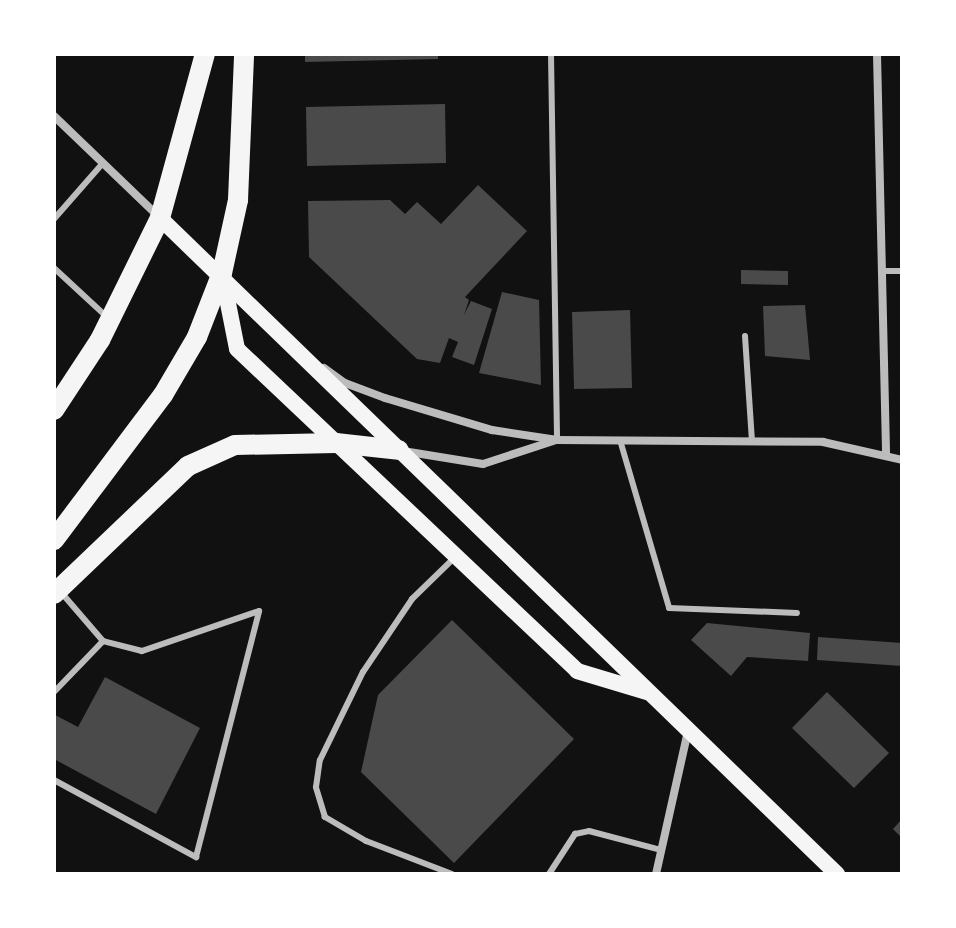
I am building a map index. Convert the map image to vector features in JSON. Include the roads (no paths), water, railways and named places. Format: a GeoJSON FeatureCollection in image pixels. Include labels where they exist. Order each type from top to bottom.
{"type":"FeatureCollection","features":[{"type":"Feature","properties":{"kind":"main road"},"geometry":{"type":"LineString","coordinates":[[54,410],[110,320],[160,218],[205,54]]}},
{"type":"Feature","properties":{"kind":"main road"},"geometry":{"type":"LineString","coordinates":[[54,540],[163,395],[197,337],[222,273],[238,200],[244,54]]}},
{"type":"Feature","properties":{"kind":"main road"},"geometry":{"type":"LineString","coordinates":[[160,218],[222,273],[399,450],[837,874]]}},
{"type":"Feature","properties":{"kind":"main road"},"geometry":{"type":"LineString","coordinates":[[222,273],[237,349],[456,555],[529,631],[577,671],[649,692]]}},
{"type":"Feature","properties":{"kind":"main road"},"geometry":{"type":"LineString","coordinates":[[55,589],[188,466],[235,445],[336,443],[399,450]]}},
{"type":"Feature","properties":{"kind":"street"},"geometry":{"type":"LineString","coordinates":[[877,54],[886,453]]}},
{"type":"Feature","properties":{"kind":"street"},"geometry":{"type":"LineString","coordinates":[[54,116],[160,218]]}},
{"type":"Feature","properties":{"kind":"street"},"geometry":{"type":"LineString","coordinates":[[297,349],[345,383],[492,430],[557,440],[823,442],[886,453],[902,460]]}},
{"type":"Feature","properties":{"kind":"street"},"geometry":{"type":"LineString","coordinates":[[399,450],[483,464],[557,440]]}},
{"type":"Feature","properties":{"kind":"street"},"geometry":{"type":"LineString","coordinates":[[656,874],[688,731]]}},
{"type":"Feature","properties":{"kind":"lane"},"geometry":{"type":"LineString","coordinates":[[551,54],[557,440]]}},
{"type":"Feature","properties":{"kind":"lane"},"geometry":{"type":"LineString","coordinates":[[54,219],[103,163]]}},
{"type":"Feature","properties":{"kind":"lane"},"geometry":{"type":"LineString","coordinates":[[54,268],[110,320]]}},
{"type":"Feature","properties":{"kind":"lane"},"geometry":{"type":"LineString","coordinates":[[881,271],[902,271]]}},
{"type":"Feature","properties":{"kind":"lane"},"geometry":{"type":"LineString","coordinates":[[745,336],[752,441]]}},
{"type":"Feature","properties":{"kind":"lane"},"geometry":{"type":"LineString","coordinates":[[620,440],[669,608],[797,613]]}},
{"type":"Feature","properties":{"kind":"lane"},"geometry":{"type":"LineString","coordinates":[[452,874],[366,841],[325,817],[316,787],[320,760],[363,672],[412,599],[456,555]]}},
{"type":"Feature","properties":{"kind":"lane"},"geometry":{"type":"LineString","coordinates":[[54,780],[196,857],[259,611],[142,651],[103,641],[55,589]]}},
{"type":"Feature","properties":{"kind":"lane"},"geometry":{"type":"LineString","coordinates":[[54,692],[103,641]]}},
{"type":"Feature","properties":{"kind":"lane"},"geometry":{"type":"LineString","coordinates":[[549,874],[575,834],[589,831],[661,850]]}}]}
